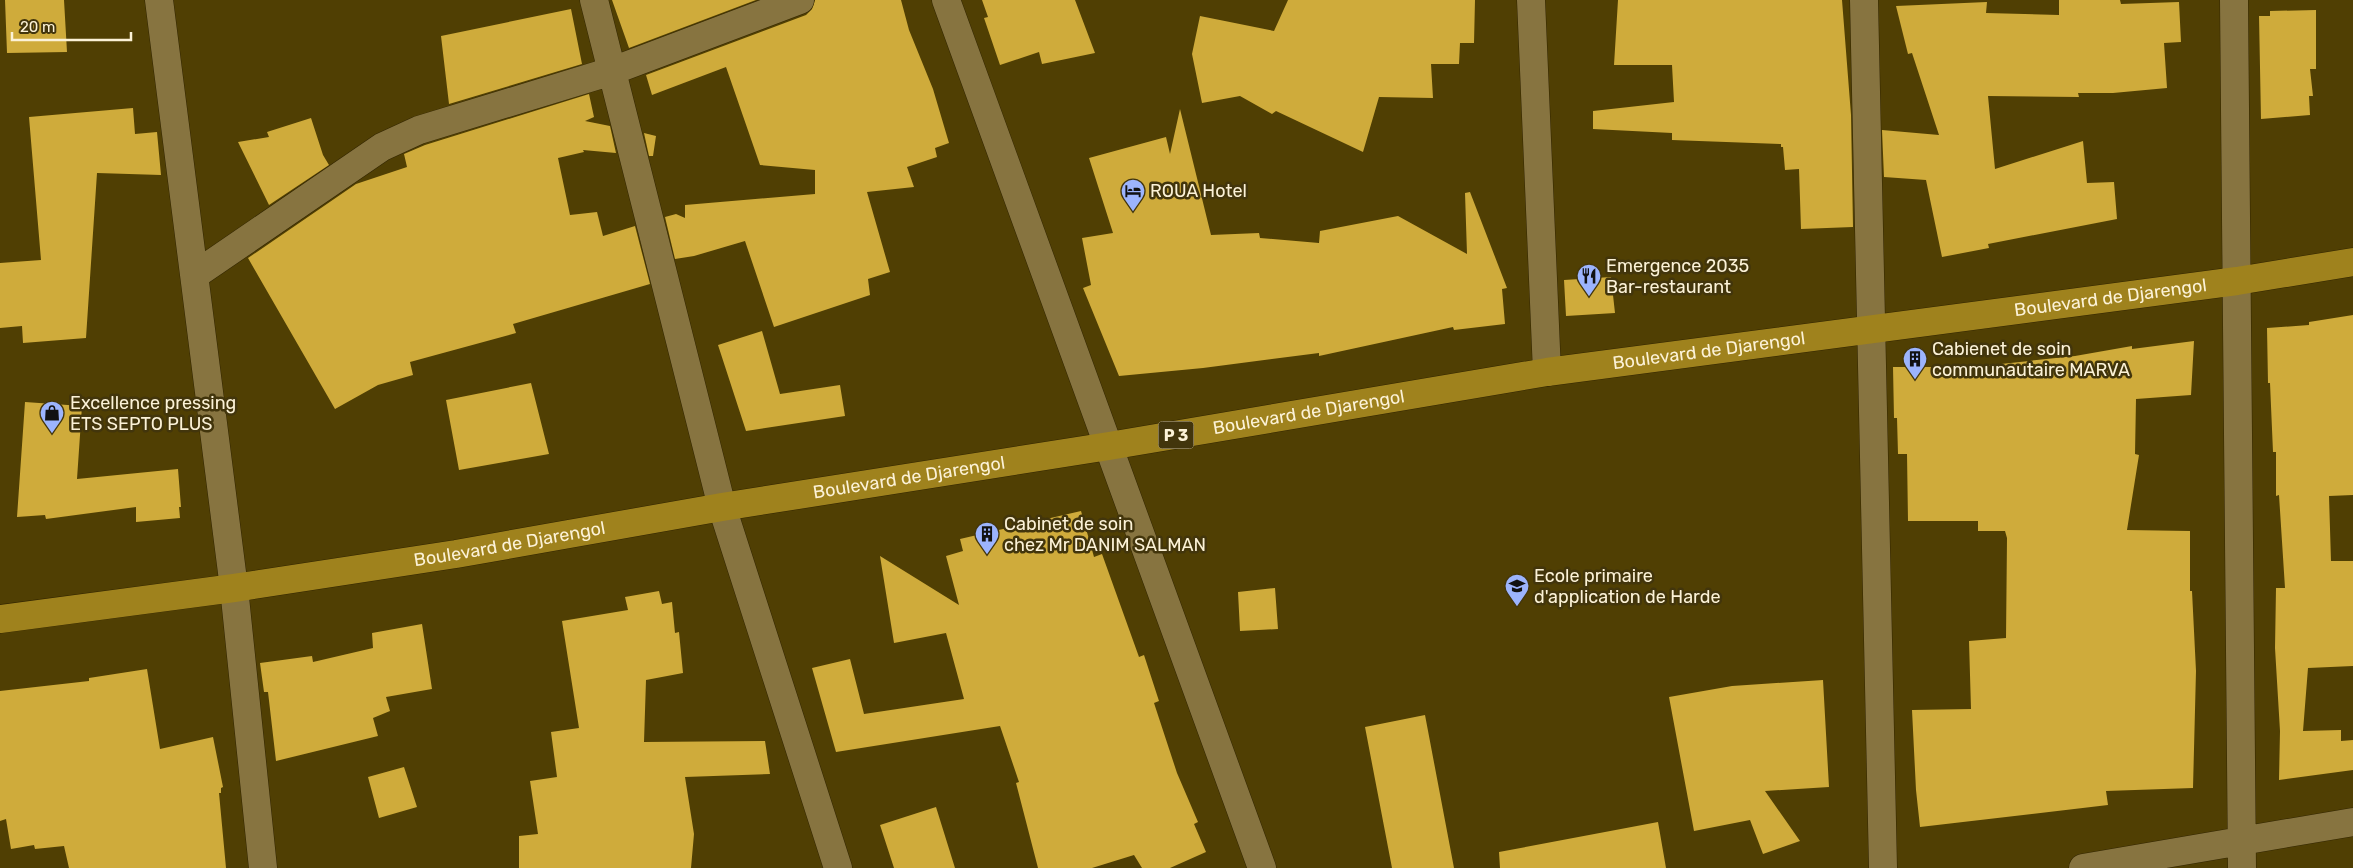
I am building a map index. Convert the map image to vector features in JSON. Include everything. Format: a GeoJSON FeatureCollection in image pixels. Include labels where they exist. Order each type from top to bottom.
{"type":"FeatureCollection","features":[{"type":"Feature","properties":{"kind":"main road","name":"Boulevard de Djarengol"},"geometry":{"type":"LineString","coordinates":[[0,619],[234,588],[456,554],[722,507],[1108,446],[1547,372],[2237,281],[2353,262]]}},
{"type":"Feature","properties":{"kind":"street"},"geometry":{"type":"LineString","coordinates":[[159,0],[234,588],[263,868]]}},
{"type":"Feature","properties":{"kind":"street"},"geometry":{"type":"LineString","coordinates":[[594,0],[722,507],[838,868]]}},
{"type":"Feature","properties":{"kind":"street"},"geometry":{"type":"LineString","coordinates":[[195,275],[382,147],[420,130],[612,71],[800,0]]}},
{"type":"Feature","properties":{"kind":"street"},"geometry":{"type":"LineString","coordinates":[[946,0],[1262,868]]}},
{"type":"Feature","properties":{"kind":"street"},"geometry":{"type":"LineString","coordinates":[[1530,0],[1547,372]]}},
{"type":"Feature","properties":{"kind":"street"},"geometry":{"type":"LineString","coordinates":[[1864,0],[1883,868]]}},
{"type":"Feature","properties":{"kind":"street"},"geometry":{"type":"LineString","coordinates":[[2234,0],[2242,868]]}},
{"type":"Feature","properties":{"kind":"street"},"geometry":{"type":"LineString","coordinates":[[2084,868],[2353,822]]}},
{"type":"Feature","properties":{"kind":"building"},"geometry":{"type":"Polygon","coordinates":[[[5,0],[64,0],[67,52],[7,53],[5,0]]]}},
{"type":"Feature","properties":{"kind":"building"},"geometry":{"type":"Polygon","coordinates":[[[612,0],[756,0],[629,48],[612,0]]]}},
{"type":"Feature","properties":{"kind":"building"},"geometry":{"type":"Polygon","coordinates":[[[815,0],[901,0],[909,30],[933,89],[949,143],[935,148],[937,157],[907,167],[914,187],[867,192],[890,272],[868,279],[870,295],[774,327],[745,241],[694,256],[675,259],[665,217],[676,214],[685,218],[685,205],[815,194],[815,170],[760,165],[726,67],[652,95],[646,75],[806,15],[812,9],[815,0]]]}},
{"type":"Feature","properties":{"kind":"building"},"geometry":{"type":"Polygon","coordinates":[[[982,0],[1075,0],[1095,53],[1042,64],[1039,52],[1000,65],[984,18],[988,17],[982,0]]]}},
{"type":"Feature","properties":{"kind":"building"},"geometry":{"type":"Polygon","coordinates":[[[1288,0],[1475,0],[1474,43],[1460,43],[1459,64],[1431,64],[1433,98],[1379,97],[1363,152],[1276,111],[1272,114],[1240,96],[1202,103],[1192,54],[1200,16],[1274,31],[1288,0]]]}},
{"type":"Feature","properties":{"kind":"building"},"geometry":{"type":"Polygon","coordinates":[[[1618,0],[1842,0],[1851,115],[1853,227],[1801,229],[1799,169],[1785,170],[1783,147],[1781,147],[1781,144],[1672,140],[1672,133],[1593,129],[1593,111],[1674,102],[1672,65],[1614,65],[1618,0]]]}},
{"type":"Feature","properties":{"kind":"building"},"geometry":{"type":"Polygon","coordinates":[[[2059,0],[2120,0],[2121,4],[2179,2],[2181,42],[2164,43],[2167,88],[2113,93],[2078,93],[2079,97],[1988,96],[1995,169],[2083,141],[2087,183],[2114,182],[2117,219],[1988,244],[1989,248],[1942,257],[1926,180],[1884,177],[1882,130],[1939,135],[1912,53],[1908,54],[1896,6],[1987,2],[1986,13],[2059,15],[2059,0]]]}},
{"type":"Feature","properties":{"kind":"building"},"geometry":{"type":"Polygon","coordinates":[[[571,9],[582,64],[449,104],[441,36],[571,9]]]}},
{"type":"Feature","properties":{"kind":"building"},"geometry":{"type":"Polygon","coordinates":[[[2316,10],[2316,69],[2310,69],[2313,96],[2309,96],[2310,115],[2261,119],[2259,16],[2270,16],[2270,11],[2316,10]]]}},
{"type":"Feature","properties":{"kind":"building"},"geometry":{"type":"Polygon","coordinates":[[[589,94],[594,117],[585,121],[610,126],[616,153],[583,150],[584,152],[558,158],[570,215],[597,212],[603,236],[635,226],[650,284],[513,324],[516,333],[410,362],[413,375],[378,385],[335,409],[248,258],[356,184],[407,167],[404,154],[425,145],[589,94]]]}},
{"type":"Feature","properties":{"kind":"building"},"geometry":{"type":"Polygon","coordinates":[[[133,108],[135,134],[157,132],[161,175],[97,173],[86,338],[23,343],[22,326],[0,328],[0,263],[41,260],[29,117],[133,108]]]}},
{"type":"Feature","properties":{"kind":"building"},"geometry":{"type":"Polygon","coordinates":[[[1180,109],[1211,235],[1259,233],[1260,238],[1319,243],[1320,231],[1398,216],[1467,254],[1465,193],[1470,192],[1507,288],[1502,289],[1505,324],[1454,330],[1453,327],[1319,356],[1319,353],[1203,368],[1119,376],[1083,288],[1091,285],[1082,238],[1113,233],[1089,158],[1166,137],[1170,154],[1180,109]]]}},
{"type":"Feature","properties":{"kind":"building"},"geometry":{"type":"Polygon","coordinates":[[[311,118],[323,155],[329,165],[269,205],[238,142],[269,137],[267,132],[311,118]]]}},
{"type":"Feature","properties":{"kind":"building"},"geometry":{"type":"Polygon","coordinates":[[[644,133],[656,136],[653,156],[649,156],[644,133]]]}},
{"type":"Feature","properties":{"kind":"building","name":"Emergence 2035 Bar-restaurant"},"geometry":{"type":"Polygon","coordinates":[[[1611,277],[1615,313],[1566,316],[1564,280],[1611,277]]]}},
{"type":"Feature","properties":{"kind":"building"},"geometry":{"type":"Polygon","coordinates":[[[2353,315],[2353,495],[2329,496],[2331,561],[2353,561],[2353,666],[2308,668],[2303,731],[2341,730],[2341,741],[2353,740],[2353,770],[2279,780],[2280,731],[2275,648],[2276,588],[2285,588],[2279,495],[2276,496],[2276,452],[2273,452],[2270,383],[2268,383],[2267,328],[2309,325],[2309,322],[2353,315]]]}},
{"type":"Feature","properties":{"kind":"building"},"geometry":{"type":"Polygon","coordinates":[[[762,331],[780,394],[840,385],[845,416],[746,431],[718,345],[762,331]]]}},
{"type":"Feature","properties":{"kind":"building"},"geometry":{"type":"Polygon","coordinates":[[[2194,341],[2191,395],[2136,399],[2135,454],[2139,455],[2127,530],[2190,531],[2190,591],[2192,591],[2196,671],[2193,788],[2106,791],[2108,805],[1920,827],[1912,710],[1971,709],[1969,641],[2006,638],[2007,538],[2005,531],[1978,531],[1978,521],[1908,521],[1907,454],[1898,454],[1897,418],[1894,418],[1893,367],[1935,367],[1935,371],[2075,356],[2132,346],[2132,349],[2194,341]]]}},
{"type":"Feature","properties":{"kind":"building"},"geometry":{"type":"Polygon","coordinates":[[[531,383],[549,454],[459,470],[446,400],[531,383]]]}},
{"type":"Feature","properties":{"kind":"building"},"geometry":{"type":"Polygon","coordinates":[[[25,402],[82,406],[77,479],[178,469],[180,518],[136,522],[136,507],[46,519],[45,515],[17,517],[25,402]]]}},
{"type":"Feature","properties":{"kind":"building"},"geometry":{"type":"Polygon","coordinates":[[[1081,511],[1094,557],[1102,554],[1139,657],[1144,655],[1159,701],[1154,703],[1177,773],[1198,822],[1194,824],[1206,852],[1170,868],[1142,868],[1134,855],[1092,868],[1038,868],[1016,783],[1019,782],[1000,726],[836,752],[812,668],[850,659],[864,714],[964,699],[946,633],[894,643],[880,556],[959,605],[946,556],[963,551],[960,539],[1081,511]]]}},
{"type":"Feature","properties":{"kind":"building"},"geometry":{"type":"Polygon","coordinates":[[[1275,588],[1278,629],[1240,631],[1238,592],[1275,588]]]}},
{"type":"Feature","properties":{"kind":"building"},"geometry":{"type":"Polygon","coordinates":[[[659,591],[662,604],[672,602],[675,633],[679,632],[683,673],[646,680],[644,742],[765,741],[770,774],[685,777],[694,834],[691,868],[519,868],[519,836],[538,834],[530,781],[557,777],[551,732],[579,728],[562,621],[628,610],[625,597],[659,591]]]}},
{"type":"Feature","properties":{"kind":"building"},"geometry":{"type":"Polygon","coordinates":[[[422,624],[432,689],[386,697],[390,711],[373,718],[378,736],[276,761],[268,692],[264,692],[260,663],[312,656],[313,662],[373,648],[372,633],[422,624]]]}},
{"type":"Feature","properties":{"kind":"building"},"geometry":{"type":"Polygon","coordinates":[[[147,669],[160,749],[213,737],[223,787],[221,788],[221,793],[219,793],[226,868],[69,868],[64,846],[35,849],[34,845],[11,849],[6,819],[0,821],[0,691],[89,681],[89,678],[147,669]]]}},
{"type":"Feature","properties":{"kind":"building"},"geometry":{"type":"Polygon","coordinates":[[[1823,680],[1829,787],[1765,791],[1800,841],[1763,854],[1750,820],[1694,831],[1669,697],[1732,686],[1823,680]]]}},
{"type":"Feature","properties":{"kind":"building"},"geometry":{"type":"Polygon","coordinates":[[[1425,715],[1454,868],[1392,868],[1365,727],[1425,715]]]}},
{"type":"Feature","properties":{"kind":"building"},"geometry":{"type":"Polygon","coordinates":[[[404,767],[417,807],[379,818],[368,777],[404,767]]]}},
{"type":"Feature","properties":{"kind":"building"},"geometry":{"type":"Polygon","coordinates":[[[936,807],[955,868],[894,868],[880,825],[936,807]]]}},
{"type":"Feature","properties":{"kind":"building"},"geometry":{"type":"Polygon","coordinates":[[[1658,822],[1666,868],[1500,868],[1499,852],[1658,822]]]}},
{"type":"Feature","properties":{"kind":"place","name":"ROUA Hotel"},"geometry":{"type":"Point","coordinates":[1133,212]}},
{"type":"Feature","properties":{"kind":"place","name":"Emergence 2035 Bar-restaurant"},"geometry":{"type":"Point","coordinates":[1589,297]}},
{"type":"Feature","properties":{"kind":"place","name":"Cabienet de soin communautaire MARVA"},"geometry":{"type":"Point","coordinates":[1915,380]}},
{"type":"Feature","properties":{"kind":"place","name":"Excellence pressing ETS SEPTO PLUS"},"geometry":{"type":"Point","coordinates":[52,434]}},
{"type":"Feature","properties":{"kind":"place","name":"Cabinet de soin chez Mr DANIM SALMAN"},"geometry":{"type":"Point","coordinates":[987,555]}},
{"type":"Feature","properties":{"kind":"place","name":"Ecole primaire d'application de Harde"},"geometry":{"type":"Point","coordinates":[1517,607]}}]}
